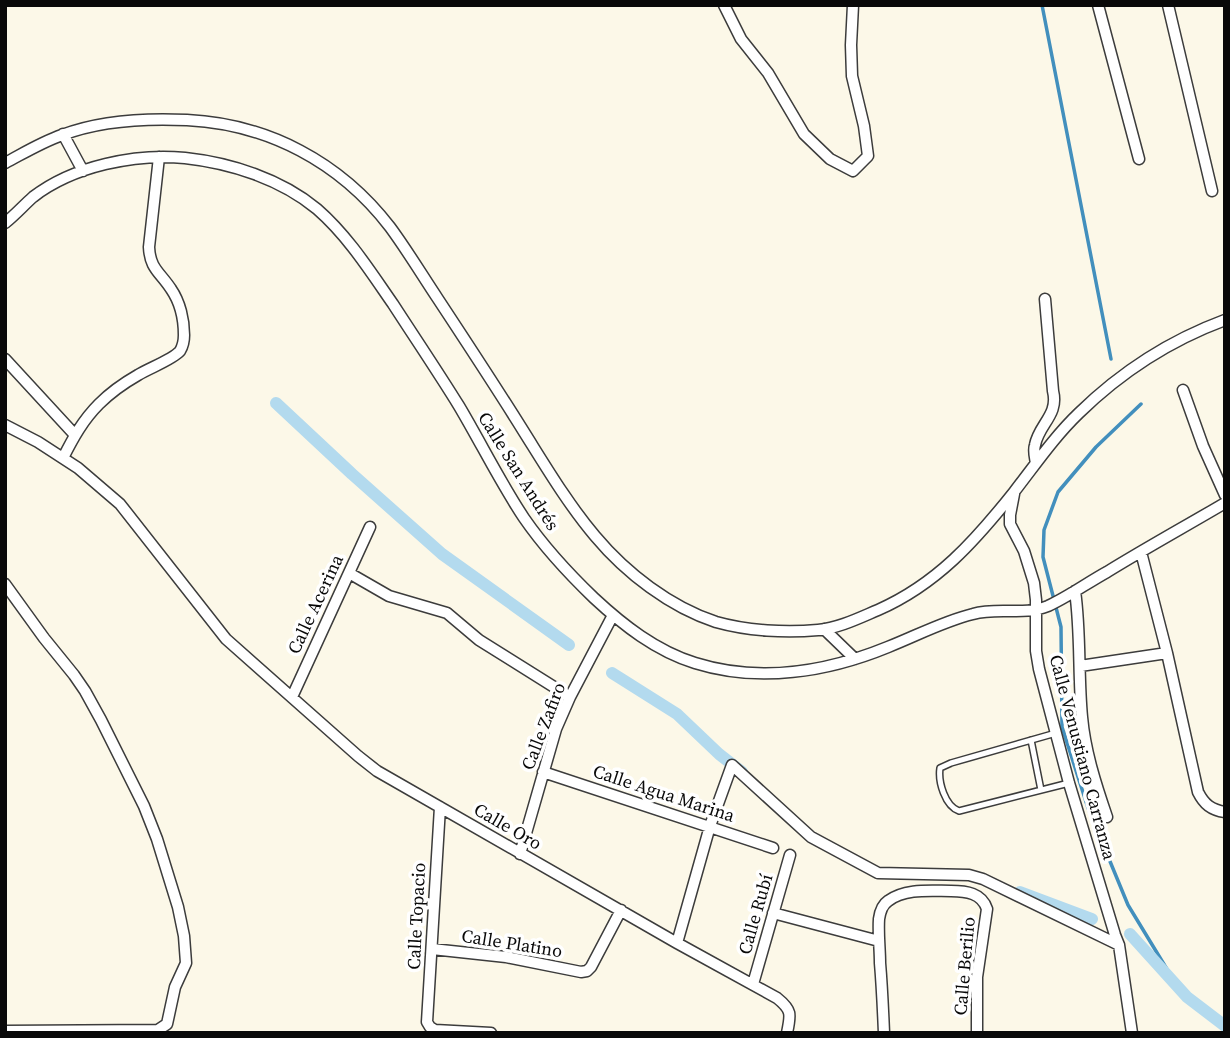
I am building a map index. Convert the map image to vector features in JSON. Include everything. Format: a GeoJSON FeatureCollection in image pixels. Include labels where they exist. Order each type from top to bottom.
{"type":"FeatureCollection","features":[{"type":"Feature","properties":{"kind":"street"},"geometry":{"type":"LineString","coordinates":[[724,5],[741,39],[768,74],[804,134],[830,159],[853,170],[868,156],[852,76],[853,5]]}},
{"type":"Feature","properties":{"kind":"street"},"geometry":{"type":"LineString","coordinates":[[1098,5],[1139,159]]}},
{"type":"Feature","properties":{"kind":"street"},"geometry":{"type":"LineString","coordinates":[[1168,5],[1212,191]]}},
{"type":"Feature","properties":{"kind":"street"},"geometry":{"type":"LineString","coordinates":[[5,163],[64,134],[94,125],[165,119],[221,123],[247,128],[305,152],[328,167],[370,204],[389,227],[556,482],[580,517],[613,556],[660,594],[686,609],[717,622],[769,630],[824,629],[854,620],[885,607],[931,580],[960,554],[1079,413],[1141,363],[1169,346],[1225,320]]}},
{"type":"Feature","properties":{"kind":"street"},"geometry":{"type":"LineString","coordinates":[[64,134],[83,171]]}},
{"type":"Feature","properties":{"kind":"street"},"geometry":{"type":"LineString","coordinates":[[63,458],[82,423],[100,402],[117,388],[174,355],[183,343],[183,320],[176,298],[156,272],[149,256],[159,157]]}},
{"type":"Feature","properties":{"kind":"street","name":"Calle San Andrés"},"geometry":{"type":"LineString","coordinates":[[5,223],[34,197],[55,183],[83,171],[159,157],[222,164],[250,173],[275,183],[316,208],[361,258],[415,337],[523,517],[548,549],[577,582],[613,615],[646,640],[692,662],[735,672],[762,674],[814,670],[855,659],[976,613],[1041,608]]}},
{"type":"Feature","properties":{"kind":"street"},"geometry":{"type":"LineString","coordinates":[[1036,463],[1035,443],[1051,414],[1055,399],[1045,299]]}},
{"type":"Feature","properties":{"kind":"street"},"geometry":{"type":"LineString","coordinates":[[5,359],[75,435]]}},
{"type":"Feature","properties":{"kind":"street"},"geometry":{"type":"LineString","coordinates":[[1183,390],[1203,446],[1225,495]]}},
{"type":"Feature","properties":{"kind":"street","name":"Calle Oro"},"geometry":{"type":"LineString","coordinates":[[5,425],[78,468],[120,504],[226,639],[377,771],[777,998],[789,1010],[787,1033]]}},
{"type":"Feature","properties":{"kind":"street","name":"Calle Venustiano Carranza"},"geometry":{"type":"LineString","coordinates":[[1015,491],[1010,524],[1024,551],[1041,608],[1036,651],[1069,783],[1119,945],[1132,1033]]}},
{"type":"Feature","properties":{"kind":"street"},"geometry":{"type":"LineString","coordinates":[[1041,608],[1225,503]]}},
{"type":"Feature","properties":{"kind":"street","name":"Calle Acerina"},"geometry":{"type":"LineString","coordinates":[[292,696],[370,527]]}},
{"type":"Feature","properties":{"kind":"street"},"geometry":{"type":"LineString","coordinates":[[1141,552],[1198,792],[1206,805],[1225,812]]}},
{"type":"Feature","properties":{"kind":"street"},"geometry":{"type":"LineString","coordinates":[[349,573],[388,596],[447,613],[479,640],[570,697]]}},
{"type":"Feature","properties":{"kind":"street"},"geometry":{"type":"LineString","coordinates":[[5,584],[85,691],[138,795],[169,875],[182,926],[186,963],[175,987],[167,1024],[158,1030],[5,1031]]}},
{"type":"Feature","properties":{"kind":"street"},"geometry":{"type":"LineString","coordinates":[[1075,591],[1082,719],[1095,780],[1107,817]]}},
{"type":"Feature","properties":{"kind":"street","name":"Calle Zafiro"},"geometry":{"type":"LineString","coordinates":[[520,854],[556,729],[613,615]]}},
{"type":"Feature","properties":{"kind":"street"},"geometry":{"type":"LineString","coordinates":[[824,629],[855,659]]}},
{"type":"Feature","properties":{"kind":"street"},"geometry":{"type":"LineString","coordinates":[[1080,667],[1167,653]]}},
{"type":"Feature","properties":{"kind":"street","name":"Calle Agua Marina"},"geometry":{"type":"LineString","coordinates":[[710,826],[732,765],[811,837],[878,873],[970,875],[1119,945]]}},
{"type":"Feature","properties":{"kind":"street","name":"Calle Agua Marina"},"geometry":{"type":"LineString","coordinates":[[543,772],[773,848]]}},
{"type":"Feature","properties":{"kind":"street","name":"Calle Topacio"},"geometry":{"type":"LineString","coordinates":[[440,807],[427,1018],[430,1027],[435,1030],[491,1033]]}},
{"type":"Feature","properties":{"kind":"street"},"geometry":{"type":"LineString","coordinates":[[677,943],[710,826]]}},
{"type":"Feature","properties":{"kind":"street","name":"Calle Rubí"},"geometry":{"type":"LineString","coordinates":[[753,984],[790,855]]}},
{"type":"Feature","properties":{"kind":"street","name":"Calle Berilio"},"geometry":{"type":"LineString","coordinates":[[879,941],[879,918],[886,902],[896,896],[916,892],[960,891],[979,897],[985,902],[987,916],[977,977],[976,1033]]}},
{"type":"Feature","properties":{"kind":"street","name":"Calle Platino"},"geometry":{"type":"LineString","coordinates":[[432,949],[506,957],[574,971],[587,971],[621,910]]}},
{"type":"Feature","properties":{"kind":"street"},"geometry":{"type":"LineString","coordinates":[[773,913],[879,941],[884,1033]]}},
{"type":"Feature","properties":{"kind":"lane"},"geometry":{"type":"LineString","coordinates":[[1056,733],[951,763],[940,768],[939,781],[949,804],[959,811],[1069,783]]}},
{"type":"Feature","properties":{"kind":"lane"},"geometry":{"type":"LineString","coordinates":[[1031,740],[1041,790]]}},
{"type":"Feature","properties":{"kind":"waterway"},"geometry":{"type":"LineString","coordinates":[[1042,5],[1111,359]]}},
{"type":"Feature","properties":{"kind":"waterway"},"geometry":{"type":"LineString","coordinates":[[276,403],[442,554],[569,645]]}},
{"type":"Feature","properties":{"kind":"waterway"},"geometry":{"type":"LineString","coordinates":[[1141,404],[1096,447],[1058,492],[1044,530],[1043,557],[1061,627],[1062,727],[1088,808],[1128,905],[1179,989]]}},
{"type":"Feature","properties":{"kind":"waterway"},"geometry":{"type":"LineString","coordinates":[[612,673],[677,714],[742,772]]}},
{"type":"Feature","properties":{"kind":"waterway"},"geometry":{"type":"LineString","coordinates":[[1020,892],[1092,919]]}},
{"type":"Feature","properties":{"kind":"waterway"},"geometry":{"type":"LineString","coordinates":[[1130,934],[1187,997],[1225,1026]]}}]}
